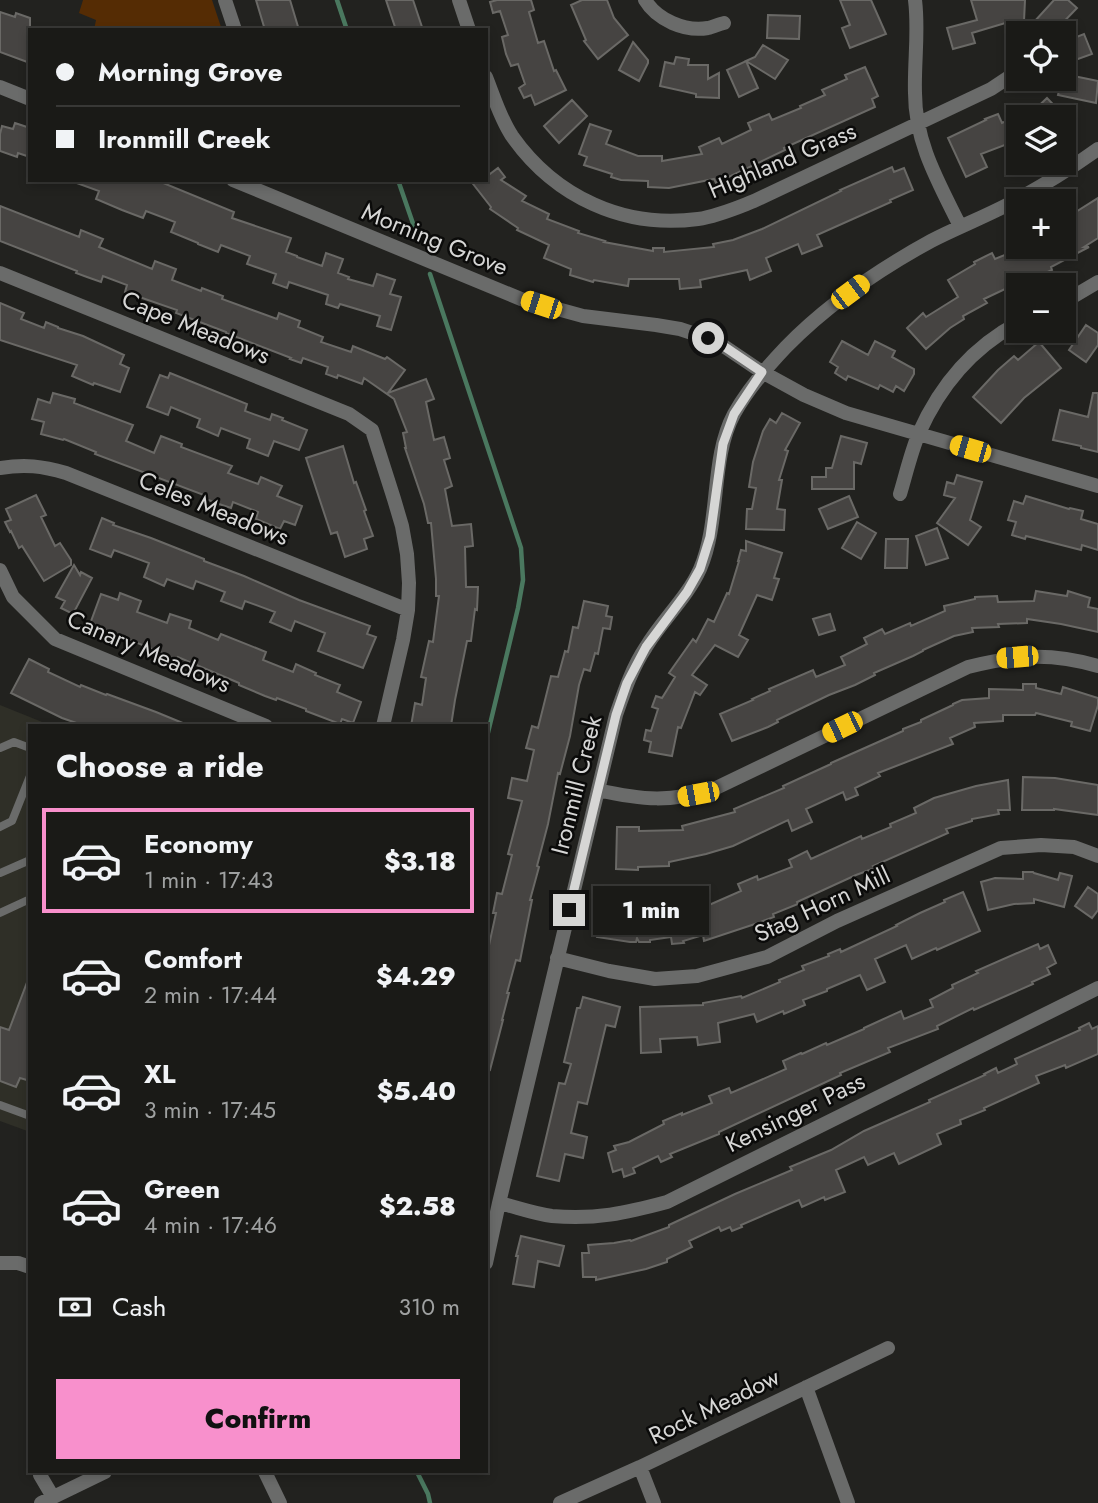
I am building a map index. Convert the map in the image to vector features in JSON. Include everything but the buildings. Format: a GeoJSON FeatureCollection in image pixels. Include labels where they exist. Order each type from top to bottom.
{"type":"FeatureCollection","features":[{"type":"Feature","properties":{"kind":"street"},"geometry":{"type":"LineString","coordinates":[[225,0],[234,28]]}},
{"type":"Feature","properties":{"kind":"street"},"geometry":{"type":"LineString","coordinates":[[459,0],[468,28]]}},
{"type":"Feature","properties":{"kind":"street"},"geometry":{"type":"LineString","coordinates":[[645,0],[656,13],[680,26],[707,28],[724,23]]}},
{"type":"Feature","properties":{"kind":"street"},"geometry":{"type":"LineString","coordinates":[[915,0],[915,92],[918,123],[926,156],[960,226]]}},
{"type":"Feature","properties":{"kind":"street","name":"Highland Grass"},"geometry":{"type":"LineString","coordinates":[[488,83],[499,113],[512,136],[548,175],[586,202],[640,219],[680,220],[718,214],[754,201],[991,89],[1006,79]]}},
{"type":"Feature","properties":{"kind":"street"},"geometry":{"type":"LineString","coordinates":[[0,87],[28,98]]}},
{"type":"Feature","properties":{"kind":"street","name":"Ironmill Creek"},"geometry":{"type":"LineString","coordinates":[[488,1254],[616,715],[627,683],[646,647],[687,592],[700,569],[710,537],[723,444],[734,414],[762,372],[800,333],[865,281],[930,242],[1039,188],[1098,149]]}},
{"type":"Feature","properties":{"kind":"street","name":"Morning Grove"},"geometry":{"type":"LineString","coordinates":[[240,182],[520,299],[583,316],[680,329],[716,343],[804,395],[846,413],[1098,486]]}},
{"type":"Feature","properties":{"kind":"street","name":"Cape Meadows"},"geometry":{"type":"LineString","coordinates":[[0,273],[349,414],[372,429],[402,526],[407,554],[408,610]]}},
{"type":"Feature","properties":{"kind":"street"},"geometry":{"type":"LineString","coordinates":[[1076,295],[1098,282]]}},
{"type":"Feature","properties":{"kind":"street"},"geometry":{"type":"LineString","coordinates":[[900,494],[919,434],[951,377],[979,349],[1006,330]]}},
{"type":"Feature","properties":{"kind":"street","name":"Celes Meadows"},"geometry":{"type":"LineString","coordinates":[[0,468],[42,466],[66,473],[408,610]]}},
{"type":"Feature","properties":{"kind":"street","name":"Canary Meadows"},"geometry":{"type":"LineString","coordinates":[[0,570],[13,597],[55,639],[261,724]]}},
{"type":"Feature","properties":{"kind":"street"},"geometry":{"type":"LineString","coordinates":[[383,724],[408,610]]}},
{"type":"Feature","properties":{"kind":"street"},"geometry":{"type":"LineString","coordinates":[[598,790],[632,798],[662,799],[698,794],[716,788],[968,667],[1002,659],[1032,656],[1061,657],[1098,666]]}},
{"type":"Feature","properties":{"kind":"street","name":"Stag Horn Mill"},"geometry":{"type":"LineString","coordinates":[[557,958],[655,979],[697,975],[767,957],[837,922],[1001,848],[1041,845],[1074,847],[1098,856]]}},
{"type":"Feature","properties":{"kind":"street","name":"Kensinger Pass"},"geometry":{"type":"LineString","coordinates":[[499,1203],[550,1215],[594,1218],[667,1202],[1098,988]]}},
{"type":"Feature","properties":{"kind":"street"},"geometry":{"type":"LineString","coordinates":[[0,1263],[18,1263],[28,1266]]}},
{"type":"Feature","properties":{"kind":"street","name":"Rock Meadow"},"geometry":{"type":"LineString","coordinates":[[560,1503],[888,1348]]}},
{"type":"Feature","properties":{"kind":"street"},"geometry":{"type":"LineString","coordinates":[[806,1387],[848,1503]]}},
{"type":"Feature","properties":{"kind":"street"},"geometry":{"type":"LineString","coordinates":[[640,1467],[654,1503]]}},
{"type":"Feature","properties":{"kind":"street"},"geometry":{"type":"LineString","coordinates":[[40,1475],[47,1500],[103,1473]]}},
{"type":"Feature","properties":{"kind":"street"},"geometry":{"type":"LineString","coordinates":[[265,1473],[280,1503]]}},
{"type":"Feature","properties":{"kind":"lane"},"geometry":{"type":"LineString","coordinates":[[0,748],[14,742],[28,747]]}},
{"type":"Feature","properties":{"kind":"lane"},"geometry":{"type":"LineString","coordinates":[[0,827],[12,821],[28,781]]}},
{"type":"Feature","properties":{"kind":"lane"},"geometry":{"type":"LineString","coordinates":[[0,873],[28,861]]}},
{"type":"Feature","properties":{"kind":"lane"},"geometry":{"type":"LineString","coordinates":[[0,913],[28,901]]}},
{"type":"Feature","properties":{"kind":"lane"},"geometry":{"type":"LineString","coordinates":[[0,1105],[28,1115]]}},
{"type":"Feature","properties":{"kind":"shaded area"},"geometry":{"type":"Polygon","coordinates":[[[83,0],[212,0],[221,28],[94,28],[96,20],[79,13],[83,0]]]}},
{"type":"Feature","properties":{"kind":"shaded area"},"geometry":{"type":"Polygon","coordinates":[[[0,705],[47,724],[28,724],[28,1131],[0,1121],[0,705]]]}},
{"type":"Feature","properties":{"kind":"waterway"},"geometry":{"type":"LineString","coordinates":[[337,0],[346,28]]}},
{"type":"Feature","properties":{"kind":"waterway"},"geometry":{"type":"LineString","coordinates":[[399,182],[419,241]]}},
{"type":"Feature","properties":{"kind":"waterway"},"geometry":{"type":"LineString","coordinates":[[430,274],[521,548],[523,580],[518,608],[488,733]]}},
{"type":"Feature","properties":{"kind":"waterway"},"geometry":{"type":"LineString","coordinates":[[418,1473],[430,1503]]}},
{"type":"Feature","properties":{"kind":"route"},"geometry":{"type":"LineString","coordinates":[[569,910],[616,715],[627,683],[646,647],[687,592],[700,569],[710,537],[723,444],[734,414],[762,372],[708,338]]}}]}
